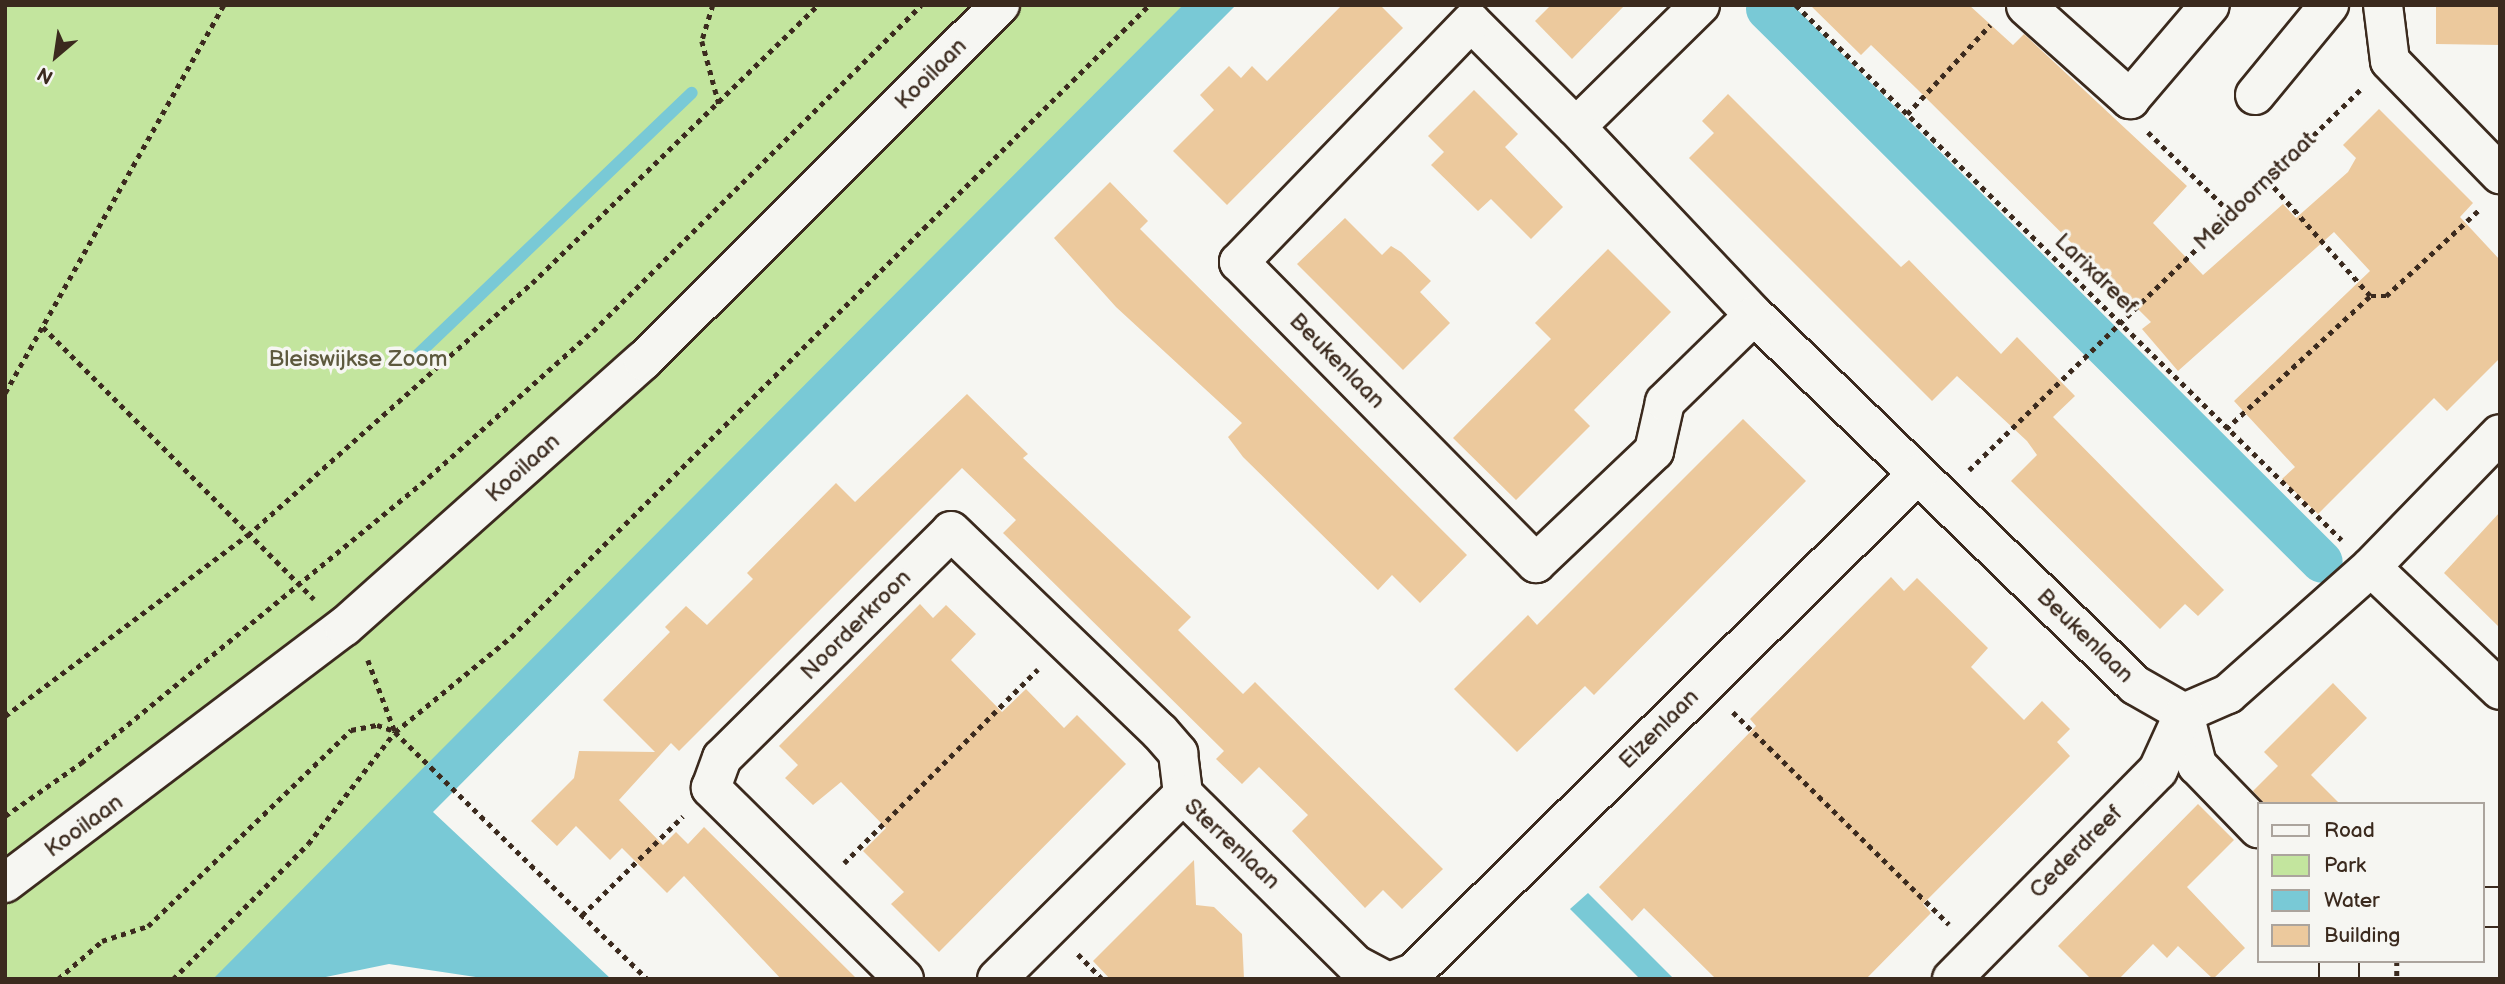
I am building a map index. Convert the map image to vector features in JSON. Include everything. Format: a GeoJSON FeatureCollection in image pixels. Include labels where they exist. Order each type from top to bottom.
{"type":"FeatureCollection","features":[{"type":"Feature","properties":{"kind":"street","name":"Kooilaan"},"geometry":{"type":"LineString","coordinates":[[5,883],[344,627],[643,361],[1000,5]]}},
{"type":"Feature","properties":{"kind":"street"},"geometry":{"type":"LineString","coordinates":[[1576,127],[1700,5]]}},
{"type":"Feature","properties":{"kind":"street"},"geometry":{"type":"LineString","coordinates":[[2013,11],[2130,99],[2210,5]]}},
{"type":"Feature","properties":{"kind":"street"},"geometry":{"type":"LineString","coordinates":[[2255,95],[2329,5]]}},
{"type":"Feature","properties":{"kind":"street"},"geometry":{"type":"LineString","coordinates":[[2382,5],[2390,61],[2495,186]]}},
{"type":"Feature","properties":{"kind":"street","name":"Beukenlaan"},"geometry":{"type":"LineString","coordinates":[[1755,315],[1665,402],[1654,450],[1536,564],[1239,262],[1471,22],[1576,127],[1755,315],[2135,685],[2184,713]]}},
{"type":"Feature","properties":{"kind":"street"},"geometry":{"type":"LineString","coordinates":[[2256,826],[2197,765],[2184,713],[2228,694],[2371,567],[2500,434]]}},
{"type":"Feature","properties":{"kind":"street","name":"Elzenlaan"},"geometry":{"type":"LineString","coordinates":[[1397,979],[1413,973],[1705,684],[1930,486]]}},
{"type":"Feature","properties":{"kind":"street","name":"Noorderkroon"},"geometry":{"type":"LineString","coordinates":[[711,788],[722,758],[951,531],[1178,753],[1183,794]]}},
{"type":"Feature","properties":{"kind":"street"},"geometry":{"type":"LineString","coordinates":[[2371,567],[2500,690]]}},
{"type":"Feature","properties":{"kind":"street","name":"Cederdreef"},"geometry":{"type":"LineString","coordinates":[[1964,965],[2158,770],[2184,713]]}},
{"type":"Feature","properties":{"kind":"street"},"geometry":{"type":"LineString","coordinates":[[711,788],[904,979]]}},
{"type":"Feature","properties":{"kind":"street","name":"Sterrenlaan"},"geometry":{"type":"LineString","coordinates":[[997,979],[1183,794],[1356,965],[1382,979]]}},
{"type":"Feature","properties":{"kind":"path"},"geometry":{"type":"LineString","coordinates":[[5,393],[224,5]]}},
{"type":"Feature","properties":{"kind":"path"},"geometry":{"type":"LineString","coordinates":[[713,5],[702,41],[719,104]]}},
{"type":"Feature","properties":{"kind":"path"},"geometry":{"type":"LineString","coordinates":[[5,716],[248,535],[532,283],[818,5]]}},
{"type":"Feature","properties":{"kind":"path"},"geometry":{"type":"LineString","coordinates":[[5,816],[302,587],[593,331],[921,5]]}},
{"type":"Feature","properties":{"kind":"path"},"geometry":{"type":"LineString","coordinates":[[173,979],[308,844],[395,732],[529,620],[1149,5]]}},
{"type":"Feature","properties":{"kind":"path","name":"Larixdreef"},"geometry":{"type":"LineString","coordinates":[[1796,5],[2119,321],[2225,429],[2371,567]]}},
{"type":"Feature","properties":{"kind":"path"},"geometry":{"type":"LineString","coordinates":[[1908,114],[2013,11]]}},
{"type":"Feature","properties":{"kind":"path","name":"Meidoornstraat"},"geometry":{"type":"LineString","coordinates":[[1930,486],[2089,349],[2390,61]]}},
{"type":"Feature","properties":{"kind":"path"},"geometry":{"type":"LineString","coordinates":[[2130,99],[2134,118],[2232,214]]}},
{"type":"Feature","properties":{"kind":"path"},"geometry":{"type":"LineString","coordinates":[[2267,180],[2370,296]]}},
{"type":"Feature","properties":{"kind":"path"},"geometry":{"type":"LineString","coordinates":[[2225,429],[2370,296],[2386,296],[2495,186]]}},
{"type":"Feature","properties":{"kind":"path"},"geometry":{"type":"LineString","coordinates":[[43,327],[248,535],[344,627],[367,659],[395,732]]}},
{"type":"Feature","properties":{"kind":"path"},"geometry":{"type":"LineString","coordinates":[[816,891],[1066,642]]}},
{"type":"Feature","properties":{"kind":"path"},"geometry":{"type":"LineString","coordinates":[[1705,684],[1964,965]]}},
{"type":"Feature","properties":{"kind":"path"},"geometry":{"type":"LineString","coordinates":[[58,979],[102,941],[148,926],[351,730],[377,725],[395,732],[407,742],[646,979]]}},
{"type":"Feature","properties":{"kind":"path"},"geometry":{"type":"LineString","coordinates":[[582,915],[711,788]]}},
{"type":"Feature","properties":{"kind":"green space","name":"Bleiswijkse Zoom"},"geometry":{"type":"Polygon","coordinates":[[[5,5],[1215,5],[236,979],[5,979],[5,5]]]}},
{"type":"Feature","properties":{"kind":"water"},"geometry":{"type":"Polygon","coordinates":[[[1183,5],[1236,5],[433,812],[611,979],[489,979],[389,964],[316,979],[213,979],[1183,5]]]}},
{"type":"Feature","properties":{"kind":"water"},"geometry":{"type":"Polygon","coordinates":[[[1588,893],[1674,979],[1640,979],[1570,909],[1588,893]]]}},
{"type":"Feature","properties":{"kind":"building"},"geometry":{"type":"Polygon","coordinates":[[[1342,5],[1380,5],[1403,28],[1227,205],[1173,151],[1214,110],[1200,95],[1229,66],[1241,78],[1252,66],[1267,81],[1342,5]]]}},
{"type":"Feature","properties":{"kind":"building"},"geometry":{"type":"Polygon","coordinates":[[[1551,5],[1625,5],[1572,59],[1535,21],[1551,5]]]}},
{"type":"Feature","properties":{"kind":"building"},"geometry":{"type":"Polygon","coordinates":[[[1810,5],[1969,5],[2013,45],[2024,34],[2187,186],[2153,223],[2203,275],[2283,204],[2296,218],[2348,172],[2356,158],[2343,145],[2379,109],[2473,203],[2460,217],[2500,260],[2500,358],[2447,411],[2434,398],[2318,514],[2282,479],[2295,467],[2234,401],[2370,271],[2334,232],[2178,371],[2142,329],[2151,322],[1916,88],[1871,45],[1861,55],[1810,5]]]}},
{"type":"Feature","properties":{"kind":"building"},"geometry":{"type":"Polygon","coordinates":[[[2436,5],[2500,5],[2500,45],[2436,44],[2436,5]]]}},
{"type":"Feature","properties":{"kind":"building"},"geometry":{"type":"Polygon","coordinates":[[[1474,90],[1518,134],[1505,147],[1563,207],[1531,239],[1491,199],[1478,211],[1431,165],[1444,152],[1428,136],[1474,90]]]}},
{"type":"Feature","properties":{"kind":"building"},"geometry":{"type":"Polygon","coordinates":[[[1728,94],[1901,267],[1909,260],[2001,354],[2017,337],[2075,396],[2053,417],[2224,590],[2198,616],[2185,604],[2160,629],[2011,481],[2037,455],[2027,441],[1957,376],[1932,401],[1689,158],[1714,133],[1702,121],[1728,94]]]}},
{"type":"Feature","properties":{"kind":"building"},"geometry":{"type":"Polygon","coordinates":[[[1110,182],[1148,221],[1140,229],[1467,555],[1420,603],[1392,575],[1378,590],[1243,457],[1228,437],[1242,423],[1116,307],[1054,238],[1110,182]]]}},
{"type":"Feature","properties":{"kind":"building"},"geometry":{"type":"Polygon","coordinates":[[[1345,218],[1382,255],[1391,246],[1431,281],[1420,292],[1450,323],[1403,370],[1297,264],[1345,218]]]}},
{"type":"Feature","properties":{"kind":"building"},"geometry":{"type":"Polygon","coordinates":[[[1608,249],[1671,312],[1574,410],[1590,426],[1516,500],[1453,438],[1551,339],[1535,323],[1608,249]]]}},
{"type":"Feature","properties":{"kind":"building"},"geometry":{"type":"Polygon","coordinates":[[[967,394],[1028,454],[1023,458],[1191,617],[1178,630],[1243,694],[1255,682],[1443,869],[1402,909],[1383,890],[1365,908],[1292,831],[1308,815],[1259,767],[1242,784],[1216,759],[1224,751],[1003,533],[1016,520],[962,468],[679,751],[671,743],[619,800],[663,845],[676,832],[688,844],[704,827],[857,979],[781,979],[684,876],[667,893],[622,848],[610,860],[576,826],[557,846],[531,821],[574,778],[579,751],[655,752],[603,700],[670,632],[665,627],[686,606],[707,625],[753,579],[747,573],[836,483],[855,502],[967,394]]]}},
{"type":"Feature","properties":{"kind":"building"},"geometry":{"type":"Polygon","coordinates":[[[1743,419],[1806,481],[1594,695],[1585,686],[1517,752],[1454,689],[1528,615],[1537,625],[1743,419]]]}},
{"type":"Feature","properties":{"kind":"building"},"geometry":{"type":"Polygon","coordinates":[[[2500,512],[2500,628],[2444,573],[2500,512]]]}},
{"type":"Feature","properties":{"kind":"building"},"geometry":{"type":"Polygon","coordinates":[[[1891,577],[1904,591],[1917,578],[1988,648],[1971,667],[2024,720],[2042,701],[2070,729],[2057,742],[2070,756],[1923,904],[1931,913],[1866,979],[1716,979],[1644,908],[1632,921],[1599,887],[1756,726],[1750,719],[1891,577]]]}},
{"type":"Feature","properties":{"kind":"building"},"geometry":{"type":"Polygon","coordinates":[[[920,604],[933,618],[946,605],[976,634],[951,660],[1002,712],[1026,689],[1064,728],[1077,715],[1126,764],[939,952],[891,904],[904,892],[863,851],[886,828],[841,782],[813,805],[785,778],[798,765],[779,746],[920,604]]]}},
{"type":"Feature","properties":{"kind":"building"},"geometry":{"type":"Polygon","coordinates":[[[2333,683],[2367,718],[2311,775],[2338,802],[2263,802],[2253,791],[2278,766],[2264,752],[2333,683]]]}},
{"type":"Feature","properties":{"kind":"building"},"geometry":{"type":"Polygon","coordinates":[[[2198,804],[2234,840],[2187,887],[2245,948],[2213,979],[2178,946],[2167,958],[2153,944],[2119,979],[2091,979],[2058,946],[2198,804]]]}},
{"type":"Feature","properties":{"kind":"building"},"geometry":{"type":"Polygon","coordinates":[[[1194,860],[1196,905],[1214,907],[1242,934],[1244,979],[1110,979],[1093,961],[1194,860]]]}},
{"type":"Feature","properties":{"kind":"waterway"},"geometry":{"type":"LineString","coordinates":[[1767,9],[2322,562]]}},
{"type":"Feature","properties":{"kind":"waterway"},"geometry":{"type":"LineString","coordinates":[[409,363],[692,93]]}}]}
